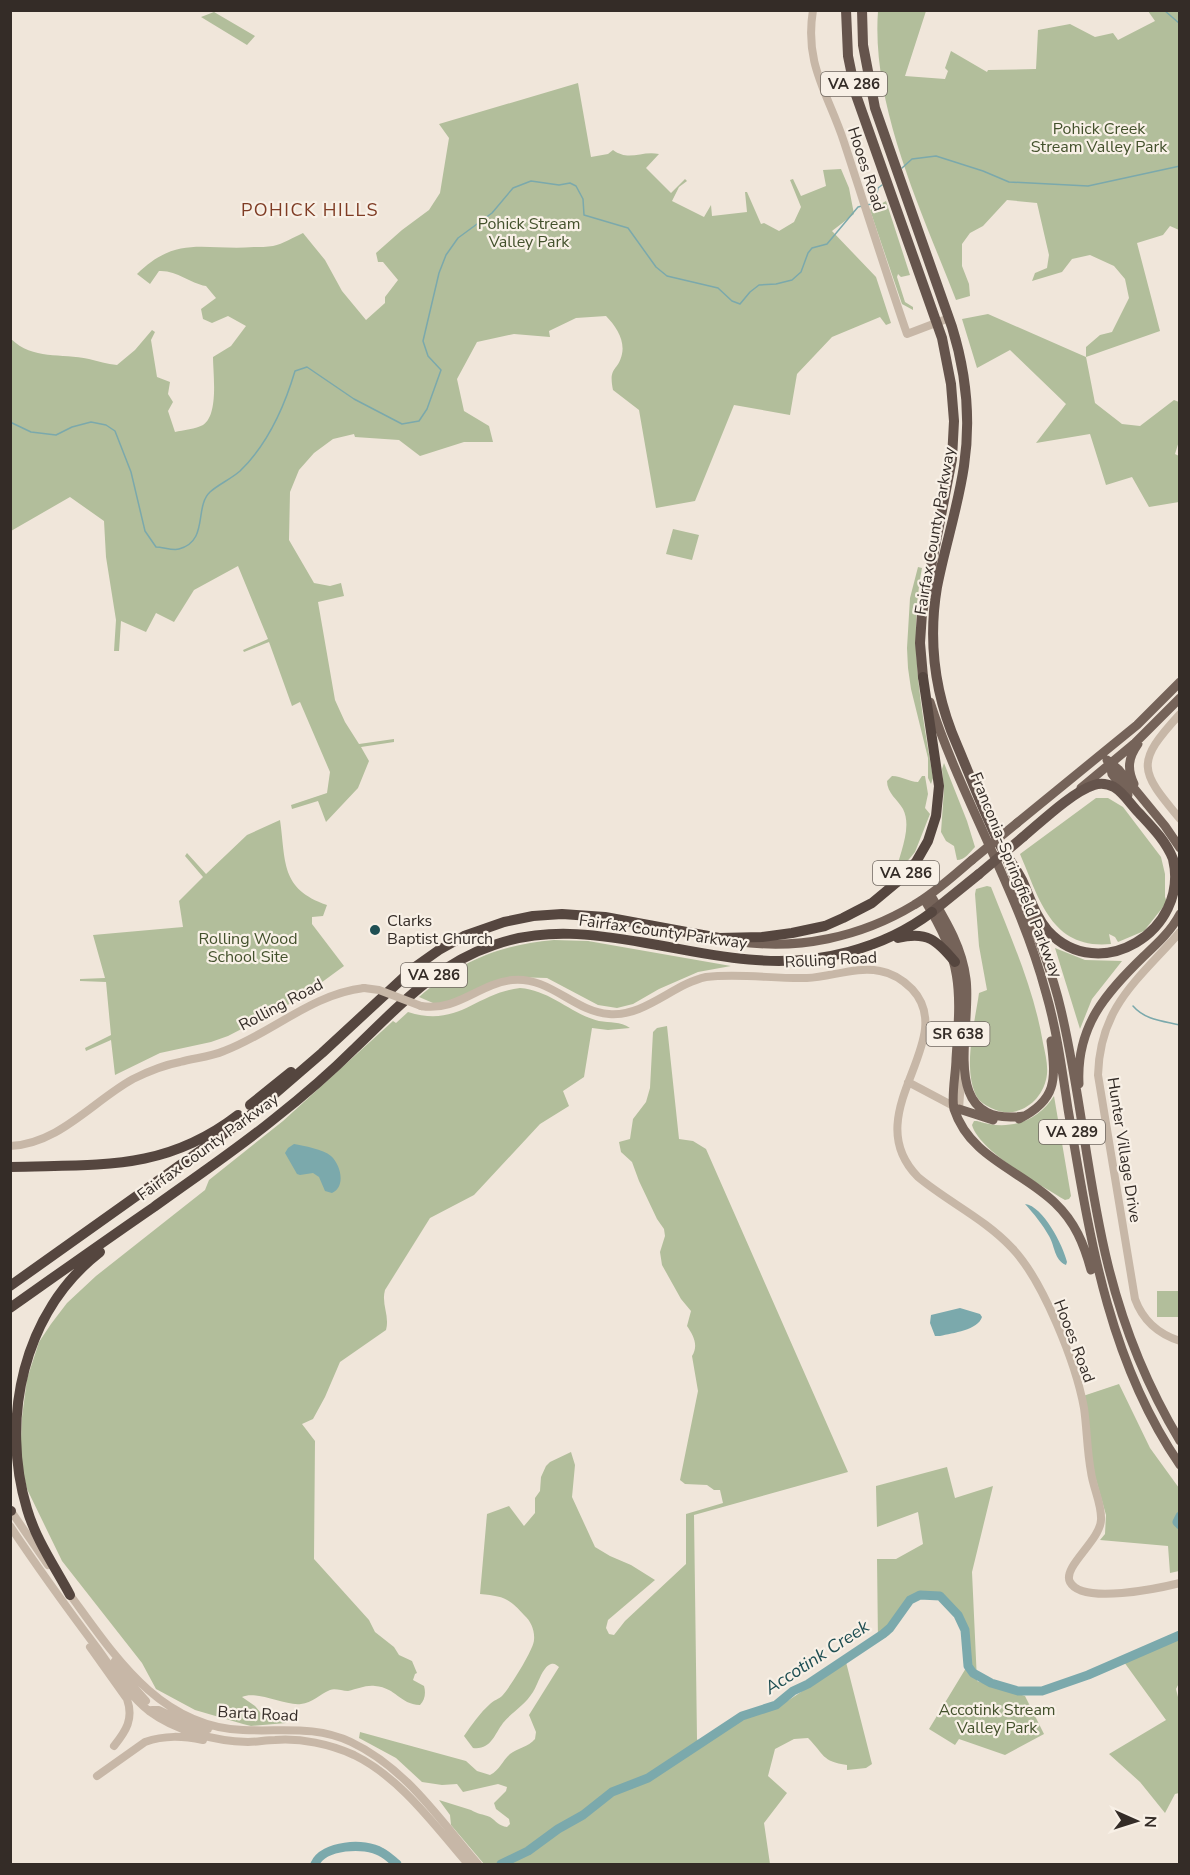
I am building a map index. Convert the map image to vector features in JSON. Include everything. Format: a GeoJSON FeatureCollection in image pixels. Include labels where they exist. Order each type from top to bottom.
{"type":"FeatureCollection","features":[{"type":"Feature","properties":{"kind":"highway","name":"Fairfax County Parkway"},"geometry":{"type":"LineString","coordinates":[[846,10],[847,47],[859,104],[937,323],[950,372],[954,431],[950,471],[920,624],[923,677]]}},
{"type":"Feature","properties":{"kind":"highway","name":"Fairfax County Parkway"},"geometry":{"type":"LineString","coordinates":[[864,10],[863,45],[875,108],[949,318],[964,379],[967,436],[962,478],[936,599],[934,657],[938,686],[948,722],[1000,844]]}},
{"type":"Feature","properties":{"kind":"highway","name":"VA 286"},"geometry":{"type":"LineString","coordinates":[[719,938],[782,935],[814,929],[834,922],[862,909],[880,897],[916,862],[931,833],[939,800],[923,677]]}},
{"type":"Feature","properties":{"kind":"highway","name":"VA 286"},"geometry":{"type":"LineString","coordinates":[[1000,844],[1021,879],[1038,916],[1052,934],[1063,943],[1090,952],[1110,952],[1136,945],[1164,921],[1173,903],[1176,885],[1175,866],[1168,847],[1119,791],[1109,785],[1093,785],[1064,804]]}},
{"type":"Feature","properties":{"kind":"highway","name":"Fairfax County Parkway"},"geometry":{"type":"LineString","coordinates":[[10,1308],[237,1148],[338,1065],[424,983],[456,961],[481,949],[527,936],[575,933],[743,959],[787,961],[829,956],[871,944],[905,929],[935,910],[1064,804]]}},
{"type":"Feature","properties":{"kind":"highway","name":"Fairfax County Parkway"},"geometry":{"type":"LineString","coordinates":[[10,1286],[234,1127],[322,1053],[403,976],[426,958],[464,936],[504,922],[547,915],[576,914],[605,917],[719,938]]}},
{"type":"Feature","properties":{"kind":"highway"},"geometry":{"type":"LineString","coordinates":[[871,944],[911,935],[922,935],[938,942],[955,962]]}},
{"type":"Feature","properties":{"kind":"highway"},"geometry":{"type":"LineString","coordinates":[[10,1167],[123,1162],[172,1152],[198,1141],[224,1125],[289,1073],[322,1053]]}},
{"type":"Feature","properties":{"kind":"highway"},"geometry":{"type":"LineString","coordinates":[[70,1595],[35,1530],[21,1492],[14,1443],[19,1387],[32,1343],[61,1293],[91,1260],[150,1209]]}},
{"type":"Feature","properties":{"kind":"main road","name":"Franconia-Springfield Parkway"},"geometry":{"type":"LineString","coordinates":[[923,677],[941,731],[1028,936],[1051,1010],[1091,1241],[1113,1328],[1143,1400],[1179,1464]]}},
{"type":"Feature","properties":{"kind":"main road","name":"Rolling Road"},"geometry":{"type":"LineString","coordinates":[[719,938],[773,944],[835,937],[884,921],[927,896],[1017,824],[1147,716],[1179,682]]}},
{"type":"Feature","properties":{"kind":"main road"},"geometry":{"type":"LineString","coordinates":[[1064,804],[1148,730],[1179,698]]}},
{"type":"Feature","properties":{"kind":"main road"},"geometry":{"type":"LineString","coordinates":[[1139,795],[1129,763],[1132,752],[1148,730]]}},
{"type":"Feature","properties":{"kind":"main road"},"geometry":{"type":"LineString","coordinates":[[1102,753],[1173,835],[1179,848]]}},
{"type":"Feature","properties":{"kind":"main road"},"geometry":{"type":"LineString","coordinates":[[1110,764],[1112,774],[1152,827]]}},
{"type":"Feature","properties":{"kind":"main road","name":"Franconia-Springfield Parkway"},"geometry":{"type":"LineString","coordinates":[[1000,844],[1051,972],[1065,1029],[1104,1246],[1124,1319],[1148,1381],[1179,1441]]}},
{"type":"Feature","properties":{"kind":"main road","name":"SR 638"},"geometry":{"type":"LineString","coordinates":[[927,896],[955,940],[964,968],[967,997],[964,1045]]}},
{"type":"Feature","properties":{"kind":"main road","name":"SR 638"},"geometry":{"type":"LineString","coordinates":[[935,910],[955,962],[960,999],[956,1108]]}},
{"type":"Feature","properties":{"kind":"main road"},"geometry":{"type":"LineString","coordinates":[[1091,1172],[1079,1077],[1081,1052],[1087,1030],[1108,992],[1168,932],[1179,914]]}},
{"type":"Feature","properties":{"kind":"main road"},"geometry":{"type":"LineString","coordinates":[[956,1108],[974,1116],[999,1121],[1015,1120],[1043,1103],[1050,1090],[1053,1074],[1047,1015],[1028,936]]}},
{"type":"Feature","properties":{"kind":"main road"},"geometry":{"type":"LineString","coordinates":[[964,1045],[964,1080],[973,1102],[995,1117],[1024,1116]]}},
{"type":"Feature","properties":{"kind":"main road"},"geometry":{"type":"LineString","coordinates":[[956,1108],[967,1134],[977,1147],[988,1157],[1049,1198],[1074,1225],[1083,1242],[1098,1295],[1113,1328]]}},
{"type":"Feature","properties":{"kind":"street","name":"Hooes Road"},"geometry":{"type":"LineString","coordinates":[[813,10],[810,39],[814,64],[842,135],[907,334],[937,323]]}},
{"type":"Feature","properties":{"kind":"street"},"geometry":{"type":"LineString","coordinates":[[937,323],[949,318]]}},
{"type":"Feature","properties":{"kind":"street"},"geometry":{"type":"LineString","coordinates":[[1179,714],[1156,740],[1150,750],[1148,762],[1149,776],[1154,787],[1179,819]]}},
{"type":"Feature","properties":{"kind":"street","name":"Hunter Village Drive"},"geometry":{"type":"LineString","coordinates":[[1179,932],[1115,1007],[1100,1045],[1098,1075],[1135,1299],[1151,1325],[1162,1334],[1179,1341]]}},
{"type":"Feature","properties":{"kind":"street","name":"Rolling Road"},"geometry":{"type":"LineString","coordinates":[[10,1146],[28,1143],[51,1134],[120,1087],[149,1072],[178,1062],[226,1051],[290,1018],[315,1002],[339,992],[361,988],[379,990],[421,1006],[437,1008],[508,981],[523,979],[546,986],[596,1012],[618,1015],[635,1010],[706,976],[808,978],[866,970],[882,971],[896,976],[913,990],[925,1012],[925,1033],[908,1082]]}},
{"type":"Feature","properties":{"kind":"street","name":"SR 638"},"geometry":{"type":"LineString","coordinates":[[956,1108],[964,1045]]}},
{"type":"Feature","properties":{"kind":"street","name":"Hooes Road"},"geometry":{"type":"LineString","coordinates":[[908,1082],[897,1123],[900,1145],[908,1164],[923,1181],[984,1223],[1018,1255],[1044,1298],[1074,1371],[1083,1407],[1091,1471],[1101,1521],[1096,1538],[1071,1568],[1068,1576],[1070,1582],[1078,1589],[1117,1594],[1134,1593],[1177,1584]]}},
{"type":"Feature","properties":{"kind":"street"},"geometry":{"type":"LineString","coordinates":[[908,1082],[956,1108]]}},
{"type":"Feature","properties":{"kind":"street","name":"Barta Road"},"geometry":{"type":"LineString","coordinates":[[11,1511],[107,1646],[139,1683],[157,1699],[176,1712],[224,1729],[311,1731],[349,1741],[380,1758],[402,1776],[468,1864]]}},
{"type":"Feature","properties":{"kind":"street","name":"Barta Road"},"geometry":{"type":"LineString","coordinates":[[10,1526],[130,1693],[149,1710],[184,1729],[207,1737],[250,1742],[304,1740],[327,1745],[354,1755],[385,1774],[478,1864]]}},
{"type":"Feature","properties":{"kind":"street"},"geometry":{"type":"LineString","coordinates":[[72,1615],[88,1645],[127,1699],[130,1707],[129,1724],[114,1746]]}},
{"type":"Feature","properties":{"kind":"street"},"geometry":{"type":"LineString","coordinates":[[107,1646],[123,1675],[146,1702],[149,1710],[159,1710],[190,1725],[224,1729]]}},
{"type":"Feature","properties":{"kind":"street"},"geometry":{"type":"LineString","coordinates":[[97,1776],[145,1742],[159,1737],[174,1736],[214,1742],[250,1742]]}},
{"type":"Feature","properties":{"kind":"green space","name":"Pohick Creek Stream Valley Park"},"geometry":{"type":"Polygon","coordinates":[[[878,11],[926,11],[905,76],[945,79],[948,71],[945,68],[951,51],[987,72],[988,70],[1036,69],[1038,30],[1070,24],[1095,37],[1113,33],[1118,40],[1155,21],[1148,11],[1179,11],[1179,230],[1170,226],[1163,235],[1137,243],[1160,331],[1086,357],[1086,347],[1100,335],[1112,332],[1129,298],[1125,279],[1114,266],[1090,255],[1072,259],[1062,272],[1032,281],[1035,273],[1047,268],[1049,255],[1037,203],[1007,200],[983,226],[970,233],[962,244],[962,266],[969,284],[970,296],[956,300],[915,195],[891,121],[882,84],[878,47],[878,11]]]}},
{"type":"Feature","properties":{"kind":"green space"},"geometry":{"type":"Polygon","coordinates":[[[214,12],[255,36],[247,45],[201,17],[214,12]]]}},
{"type":"Feature","properties":{"kind":"green space","name":"Pohick Stream Valley Park"},"geometry":{"type":"Polygon","coordinates":[[[578,83],[591,157],[608,154],[613,150],[625,155],[659,154],[646,168],[671,193],[685,179],[687,181],[679,187],[672,201],[704,217],[711,205],[712,216],[747,212],[745,192],[747,192],[761,224],[764,223],[779,231],[794,222],[801,207],[790,180],[793,179],[801,196],[826,186],[823,170],[841,169],[849,188],[854,214],[832,231],[876,277],[891,323],[886,325],[880,317],[832,337],[797,374],[790,415],[734,405],[695,501],[656,508],[639,410],[613,390],[612,377],[623,349],[621,338],[606,316],[576,318],[549,331],[550,337],[514,334],[477,342],[457,379],[464,411],[489,426],[493,442],[464,442],[420,456],[399,440],[355,437],[354,434],[333,439],[314,453],[299,470],[290,492],[289,540],[314,583],[330,586],[341,583],[344,596],[318,602],[335,700],[345,722],[359,744],[394,739],[394,742],[361,747],[369,761],[358,788],[326,822],[318,801],[292,809],[291,805],[327,793],[330,772],[300,702],[292,706],[269,642],[244,652],[243,650],[268,639],[238,566],[194,590],[174,622],[156,613],[146,632],[121,621],[119,651],[114,651],[116,620],[106,557],[104,521],[70,497],[11,531],[11,339],[20,346],[38,353],[79,357],[117,365],[135,350],[152,330],[155,332],[151,340],[157,377],[170,382],[168,394],[173,402],[168,411],[175,432],[203,425],[208,420],[213,403],[213,357],[231,346],[246,326],[228,316],[212,323],[203,319],[201,309],[216,298],[206,286],[172,272],[159,271],[150,284],[137,274],[166,253],[179,249],[271,246],[281,244],[303,233],[325,260],[342,291],[366,320],[385,303],[385,297],[398,280],[383,262],[378,262],[376,253],[429,210],[440,193],[449,138],[439,124],[578,83]]]}},
{"type":"Feature","properties":{"kind":"green space"},"geometry":{"type":"Polygon","coordinates":[[[886,201],[910,275],[901,277],[898,274],[897,277],[905,302],[913,307],[913,310],[902,304],[870,210],[886,201]]]}},
{"type":"Feature","properties":{"kind":"green space"},"geometry":{"type":"Polygon","coordinates":[[[988,314],[1086,357],[1095,403],[1122,424],[1140,426],[1174,400],[1179,402],[1179,441],[1175,454],[1179,456],[1179,502],[1149,507],[1132,477],[1106,485],[1090,434],[1036,443],[1066,404],[1010,350],[977,368],[962,319],[988,314]]]}},
{"type":"Feature","properties":{"kind":"green space"},"geometry":{"type":"Polygon","coordinates":[[[673,529],[699,535],[692,560],[666,554],[673,529]]]}},
{"type":"Feature","properties":{"kind":"green space"},"geometry":{"type":"Polygon","coordinates":[[[918,567],[922,568],[916,622],[916,648],[933,778],[931,784],[928,778],[928,758],[908,668],[910,598],[918,567]]]}},
{"type":"Feature","properties":{"kind":"green space"},"geometry":{"type":"Polygon","coordinates":[[[944,763],[975,847],[960,860],[957,860],[954,846],[946,841],[941,832],[944,763]]]}},
{"type":"Feature","properties":{"kind":"green space"},"geometry":{"type":"Polygon","coordinates":[[[892,776],[918,782],[922,776],[925,776],[928,794],[925,808],[930,814],[915,852],[895,876],[906,834],[906,817],[887,785],[887,781],[892,776]]]}},
{"type":"Feature","properties":{"kind":"green space"},"geometry":{"type":"Polygon","coordinates":[[[1096,798],[1108,798],[1123,807],[1161,857],[1165,874],[1167,902],[1144,931],[1118,942],[1109,934],[1111,944],[1091,944],[1074,939],[1061,930],[1041,903],[1020,854],[1096,798]]]}},
{"type":"Feature","properties":{"kind":"green space","name":"Rolling Wood School Site"},"geometry":{"type":"Polygon","coordinates":[[[280,820],[288,872],[301,891],[327,905],[323,916],[312,917],[312,924],[344,966],[299,999],[228,1036],[160,1053],[115,1075],[111,1040],[86,1051],[85,1048],[111,1035],[106,982],[80,981],[80,979],[105,978],[93,935],[183,927],[179,901],[203,877],[185,856],[187,853],[206,874],[247,835],[280,820]]]}},
{"type":"Feature","properties":{"kind":"green space"},"geometry":{"type":"Polygon","coordinates":[[[991,887],[1028,983],[1047,1062],[1045,1084],[1035,1100],[1019,1110],[1010,1112],[985,1105],[977,1097],[970,1073],[971,1046],[979,993],[987,990],[979,946],[975,894],[976,889],[991,887]]]}},
{"type":"Feature","properties":{"kind":"green space"},"geometry":{"type":"Polygon","coordinates":[[[554,940],[588,941],[731,966],[698,972],[659,989],[633,1004],[617,1008],[598,1005],[547,978],[513,977],[443,1003],[433,1003],[419,997],[450,974],[482,957],[516,946],[554,940]]]}},
{"type":"Feature","properties":{"kind":"green space"},"geometry":{"type":"Polygon","coordinates":[[[1055,948],[1085,960],[1122,961],[1092,999],[1080,1029],[1055,948]]]}},
{"type":"Feature","properties":{"kind":"green space"},"geometry":{"type":"Polygon","coordinates":[[[520,988],[551,997],[589,1018],[619,1023],[630,1028],[608,1030],[592,1028],[584,1077],[563,1091],[569,1106],[540,1124],[474,1195],[430,1218],[385,1290],[386,1330],[340,1362],[313,1419],[302,1424],[315,1441],[314,1559],[369,1620],[375,1632],[394,1647],[399,1655],[412,1661],[417,1673],[413,1680],[424,1686],[423,1701],[420,1705],[413,1704],[382,1687],[371,1686],[348,1691],[332,1689],[301,1704],[248,1695],[242,1697],[255,1706],[265,1718],[287,1721],[286,1723],[251,1726],[195,1710],[156,1689],[142,1663],[62,1561],[27,1489],[20,1459],[22,1417],[27,1379],[39,1342],[67,1303],[96,1276],[205,1190],[209,1180],[283,1121],[393,1021],[396,1023],[408,1012],[426,1016],[454,1013],[504,991],[520,988]]]}},
{"type":"Feature","properties":{"kind":"green space"},"geometry":{"type":"Polygon","coordinates":[[[667,1026],[679,1139],[693,1141],[706,1149],[848,1472],[694,1515],[697,1739],[700,1744],[742,1716],[789,1700],[846,1662],[872,1764],[866,1768],[847,1770],[847,1765],[828,1759],[808,1738],[794,1739],[775,1749],[768,1776],[787,1793],[764,1823],[770,1864],[484,1864],[451,1825],[450,1815],[439,1800],[490,1817],[507,1827],[510,1824],[509,1819],[496,1809],[494,1803],[507,1787],[498,1784],[463,1792],[457,1784],[442,1785],[422,1782],[396,1758],[359,1738],[360,1732],[466,1761],[477,1771],[490,1775],[510,1754],[535,1739],[536,1732],[529,1715],[559,1667],[554,1664],[545,1669],[530,1697],[510,1715],[488,1744],[484,1747],[473,1748],[464,1736],[483,1711],[505,1692],[526,1660],[534,1640],[531,1623],[510,1601],[480,1594],[487,1514],[509,1506],[524,1526],[535,1513],[535,1498],[540,1491],[541,1477],[546,1466],[571,1452],[575,1465],[572,1497],[595,1547],[655,1580],[608,1620],[606,1628],[609,1634],[614,1635],[625,1621],[686,1564],[686,1514],[723,1503],[720,1490],[714,1490],[707,1485],[685,1484],[680,1480],[698,1391],[692,1356],[695,1344],[687,1326],[691,1311],[681,1299],[662,1265],[660,1252],[665,1236],[664,1229],[657,1219],[632,1162],[621,1152],[619,1142],[630,1139],[633,1119],[646,1102],[650,1088],[653,1032],[657,1028],[667,1026]]]}},
{"type":"Feature","properties":{"kind":"green space"},"geometry":{"type":"Polygon","coordinates":[[[1054,1096],[1071,1196],[1065,1200],[998,1156],[986,1146],[972,1125],[974,1121],[999,1125],[1020,1122],[1039,1113],[1054,1096]]]}},
{"type":"Feature","properties":{"kind":"green space"},"geometry":{"type":"Polygon","coordinates":[[[1157,1291],[1179,1291],[1179,1317],[1157,1317],[1157,1291]]]}},
{"type":"Feature","properties":{"kind":"green space"},"geometry":{"type":"Polygon","coordinates":[[[1119,1384],[1150,1448],[1179,1488],[1177,1514],[1180,1517],[1179,1571],[1170,1573],[1168,1546],[1100,1540],[1105,1534],[1106,1515],[1093,1469],[1083,1396],[1119,1384]]]}},
{"type":"Feature","properties":{"kind":"green space","name":"Accotink Stream Valley Park"},"geometry":{"type":"Polygon","coordinates":[[[947,1467],[955,1498],[993,1486],[972,1572],[977,1681],[1025,1696],[1044,1734],[1005,1755],[959,1739],[955,1745],[929,1729],[966,1668],[962,1623],[936,1596],[916,1598],[889,1635],[878,1642],[877,1559],[896,1559],[923,1544],[918,1512],[877,1527],[876,1486],[947,1467]]]}},
{"type":"Feature","properties":{"kind":"green space"},"geometry":{"type":"Polygon","coordinates":[[[1179,1638],[1179,1683],[1176,1689],[1180,1705],[1179,1793],[1175,1794],[1165,1813],[1140,1782],[1109,1754],[1166,1720],[1124,1662],[1179,1638]]]}},
{"type":"Feature","properties":{"kind":"water"},"geometry":{"type":"Polygon","coordinates":[[[294,1144],[331,1156],[340,1176],[336,1190],[332,1193],[325,1191],[319,1177],[313,1173],[297,1174],[285,1153],[294,1144]]]}},
{"type":"Feature","properties":{"kind":"water"},"geometry":{"type":"Polygon","coordinates":[[[1025,1204],[1039,1212],[1051,1227],[1065,1255],[1066,1265],[1059,1260],[1047,1232],[1025,1204]]]}},
{"type":"Feature","properties":{"kind":"water"},"geometry":{"type":"Polygon","coordinates":[[[960,1308],[980,1314],[982,1317],[980,1321],[964,1330],[935,1336],[930,1323],[931,1315],[960,1308]]]}},
{"type":"Feature","properties":{"kind":"waterway"},"geometry":{"type":"LineString","coordinates":[[1164,10],[1180,24]]}},
{"type":"Feature","properties":{"kind":"waterway"},"geometry":{"type":"LineString","coordinates":[[902,168],[912,159],[936,156],[1009,182],[1088,186],[1180,166]]}},
{"type":"Feature","properties":{"kind":"waterway"},"geometry":{"type":"LineString","coordinates":[[10,422],[31,432],[56,435],[72,427],[91,422],[106,425],[115,431],[131,472],[145,531],[156,547],[179,549],[194,539],[205,498],[240,471],[267,437],[286,398],[295,371],[307,367],[354,399],[402,424],[419,421],[427,409],[441,370],[428,356],[423,341],[439,273],[446,255],[458,238],[492,213],[513,188],[531,181],[559,185],[570,183],[576,186],[583,199],[584,215],[628,228],[656,267],[667,276],[718,288],[732,301],[740,304],[759,285],[792,280],[801,272],[812,248],[827,244],[858,207],[862,206]]}},
{"type":"Feature","properties":{"kind":"waterway"},"geometry":{"type":"LineString","coordinates":[[867,205],[875,203],[878,188],[882,185]]}},
{"type":"Feature","properties":{"kind":"waterway"},"geometry":{"type":"LineString","coordinates":[[1133,1006],[1149,1017],[1180,1025]]}},
{"type":"Feature","properties":{"kind":"waterway","name":"Accotink Creek"},"geometry":{"type":"LineString","coordinates":[[1180,1516],[1177,1522],[1180,1525]]}},
{"type":"Feature","properties":{"kind":"waterway","name":"Accotink Creek"},"geometry":{"type":"LineString","coordinates":[[501,1864],[528,1851],[558,1829],[583,1815],[612,1792],[648,1778],[742,1716],[776,1705],[793,1691],[808,1684],[883,1634],[910,1600],[920,1595],[940,1596],[958,1615],[965,1630],[968,1666],[973,1673],[991,1683],[1018,1691],[1042,1691],[1088,1675],[1180,1635]]}},
{"type":"Feature","properties":{"kind":"waterway","name":"Accotink Creek"},"geometry":{"type":"LineString","coordinates":[[315,1864],[326,1853],[355,1846],[374,1849],[397,1864]]}},
{"type":"Feature","properties":{"kind":"place","name":"Clarks Baptist Church"},"geometry":{"type":"Point","coordinates":[375,930]}},
{"type":"Feature","properties":{"kind":"district","name":"POHICK HILLS"},"geometry":{"type":"Point","coordinates":[310,210]}}]}
